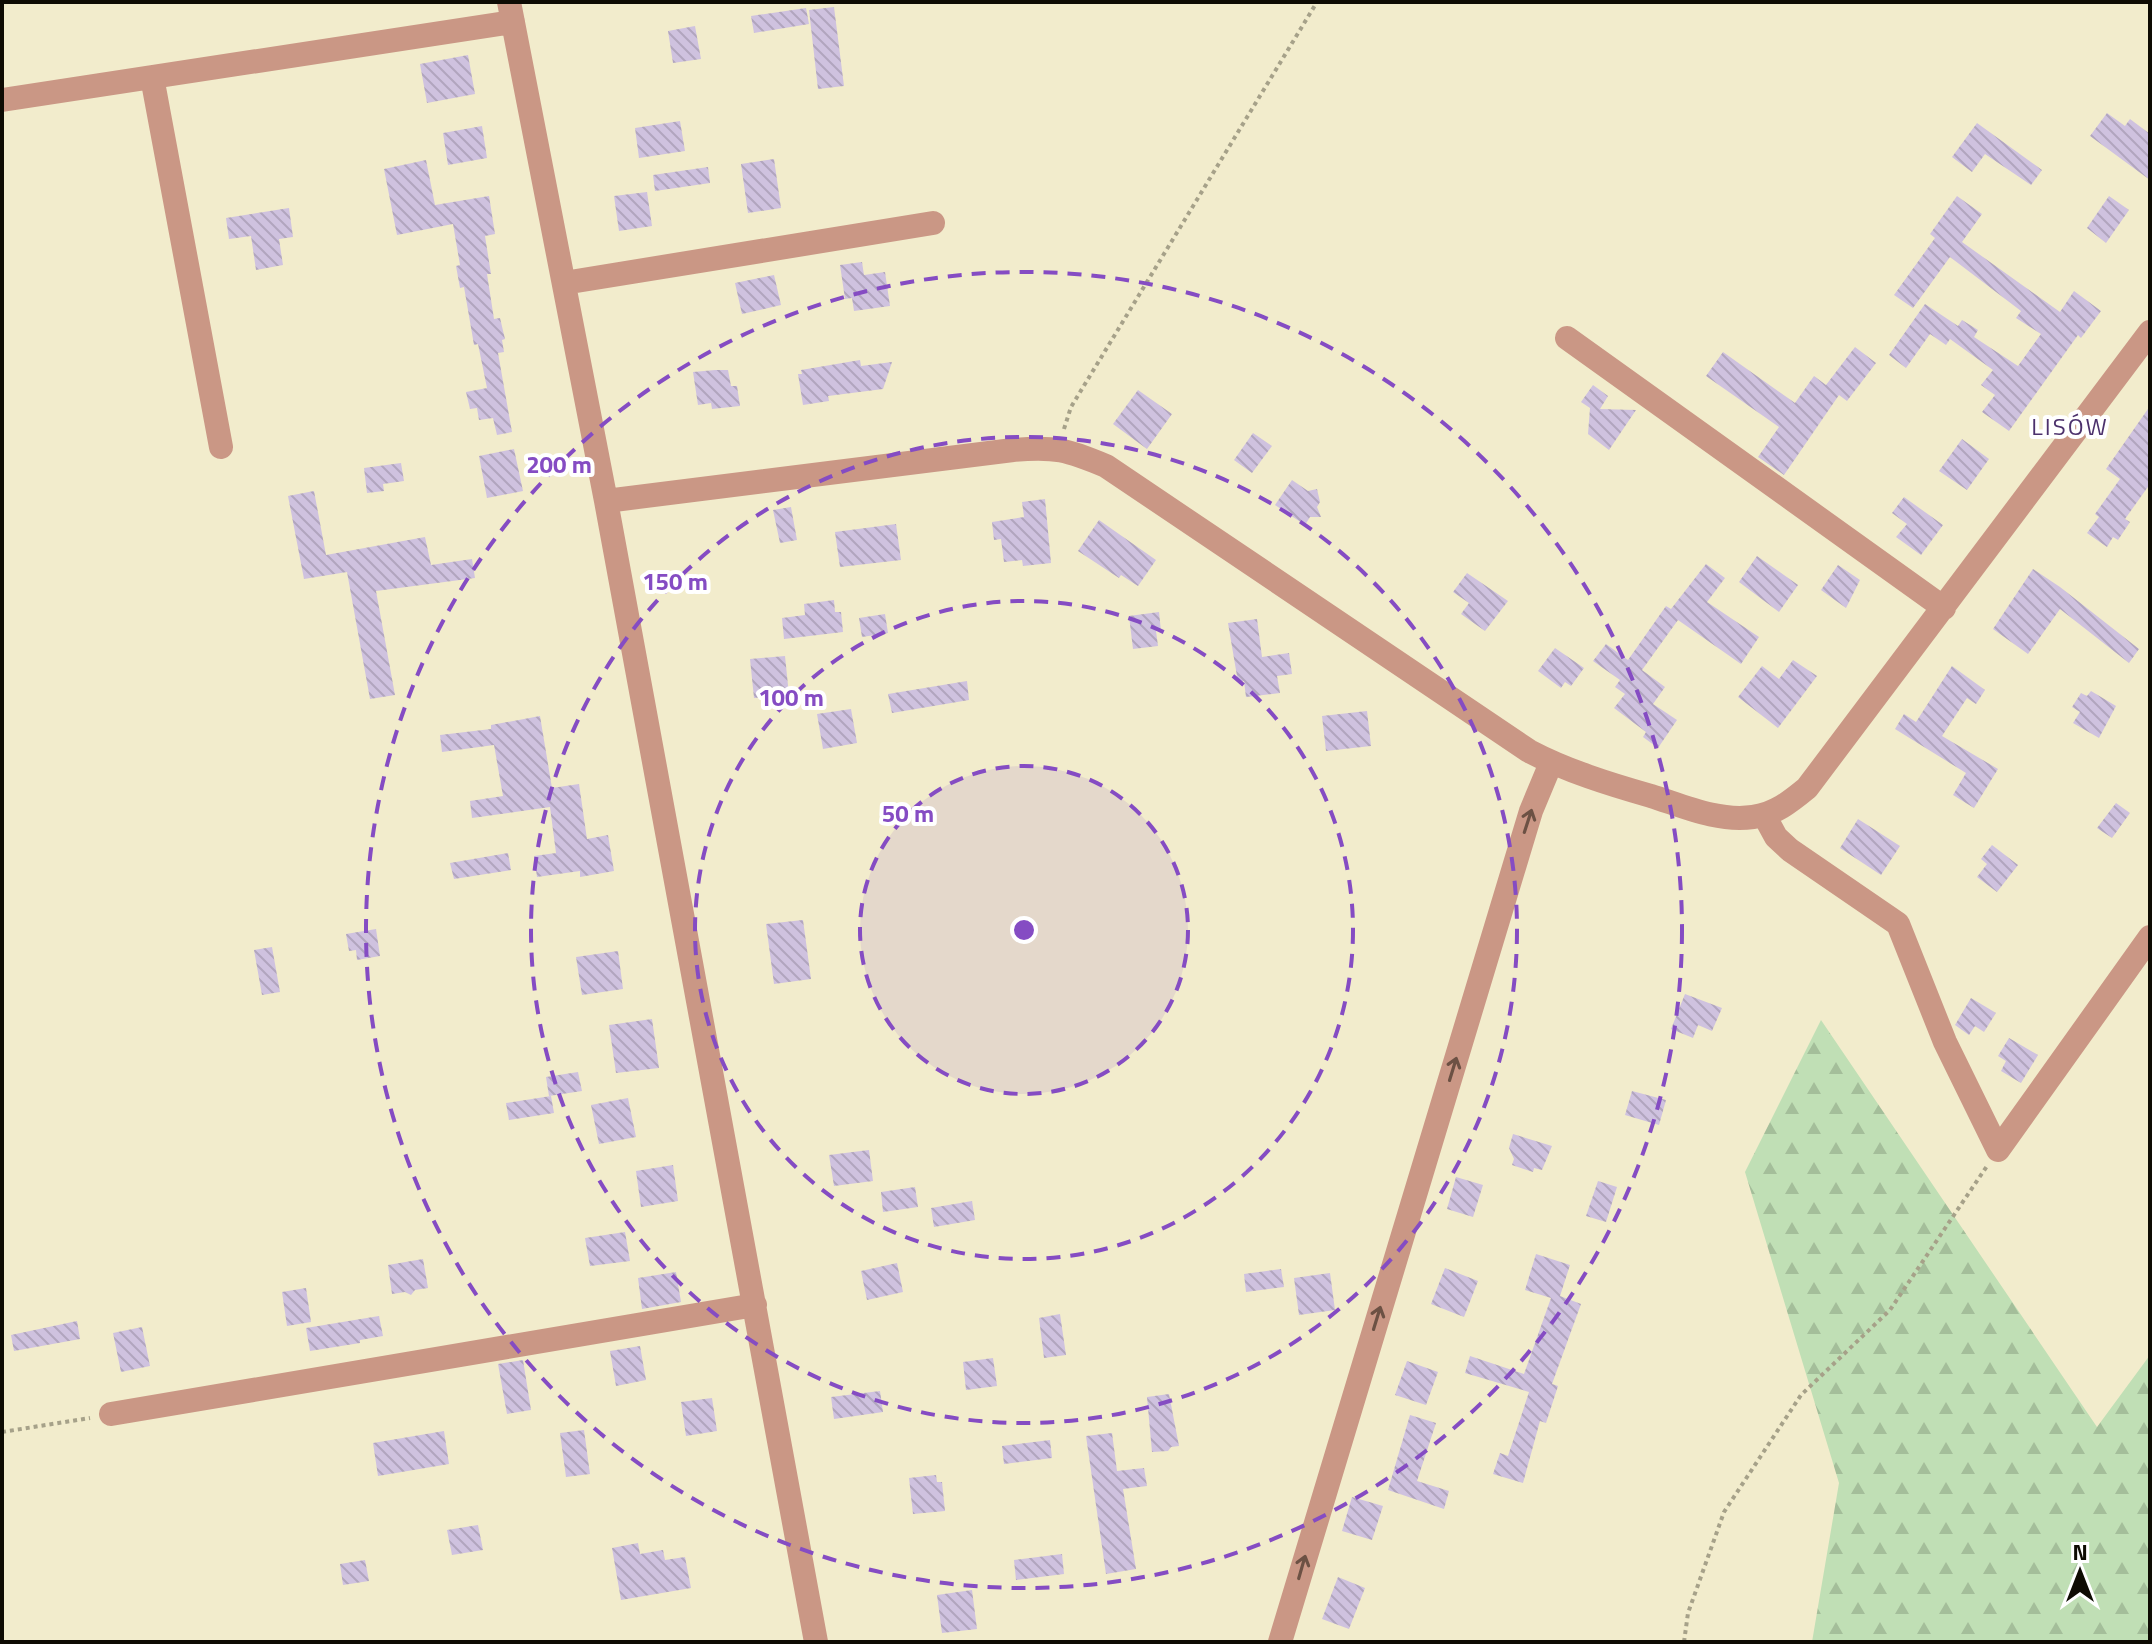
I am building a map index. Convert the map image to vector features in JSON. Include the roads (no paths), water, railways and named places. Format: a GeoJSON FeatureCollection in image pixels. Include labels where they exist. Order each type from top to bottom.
{"type":"FeatureCollection","features":[{"type":"Feature","properties":{"kind":"street"},"geometry":{"type":"LineString","coordinates":[[2,100],[152,77],[511,12],[606,501],[816,1642]]}},
{"type":"Feature","properties":{"kind":"street"},"geometry":{"type":"LineString","coordinates":[[152,77],[221,447]]}},
{"type":"Feature","properties":{"kind":"street"},"geometry":{"type":"LineString","coordinates":[[564,283],[933,223]]}},
{"type":"Feature","properties":{"kind":"street"},"geometry":{"type":"LineString","coordinates":[[606,501],[1013,450],[1066,450],[1106,466],[1501,735],[1551,763],[1712,815],[1734,818],[1764,815],[1784,807],[1807,788],[2150,332]]}},
{"type":"Feature","properties":{"kind":"street"},"geometry":{"type":"LineString","coordinates":[[1567,338],[1944,608]]}},
{"type":"Feature","properties":{"kind":"street"},"geometry":{"type":"LineString","coordinates":[[1280,1642],[1531,811],[1551,763]]}},
{"type":"Feature","properties":{"kind":"street"},"geometry":{"type":"LineString","coordinates":[[1764,815],[1776,837],[1790,850],[1898,924],[1945,1042],[1998,1150],[2150,937]]}},
{"type":"Feature","properties":{"kind":"street"},"geometry":{"type":"LineString","coordinates":[[111,1414],[755,1305]]}},
{"type":"Feature","properties":{"kind":"district","name":"LISÓW"},"geometry":{"type":"Point","coordinates":[2070,426]}}]}
